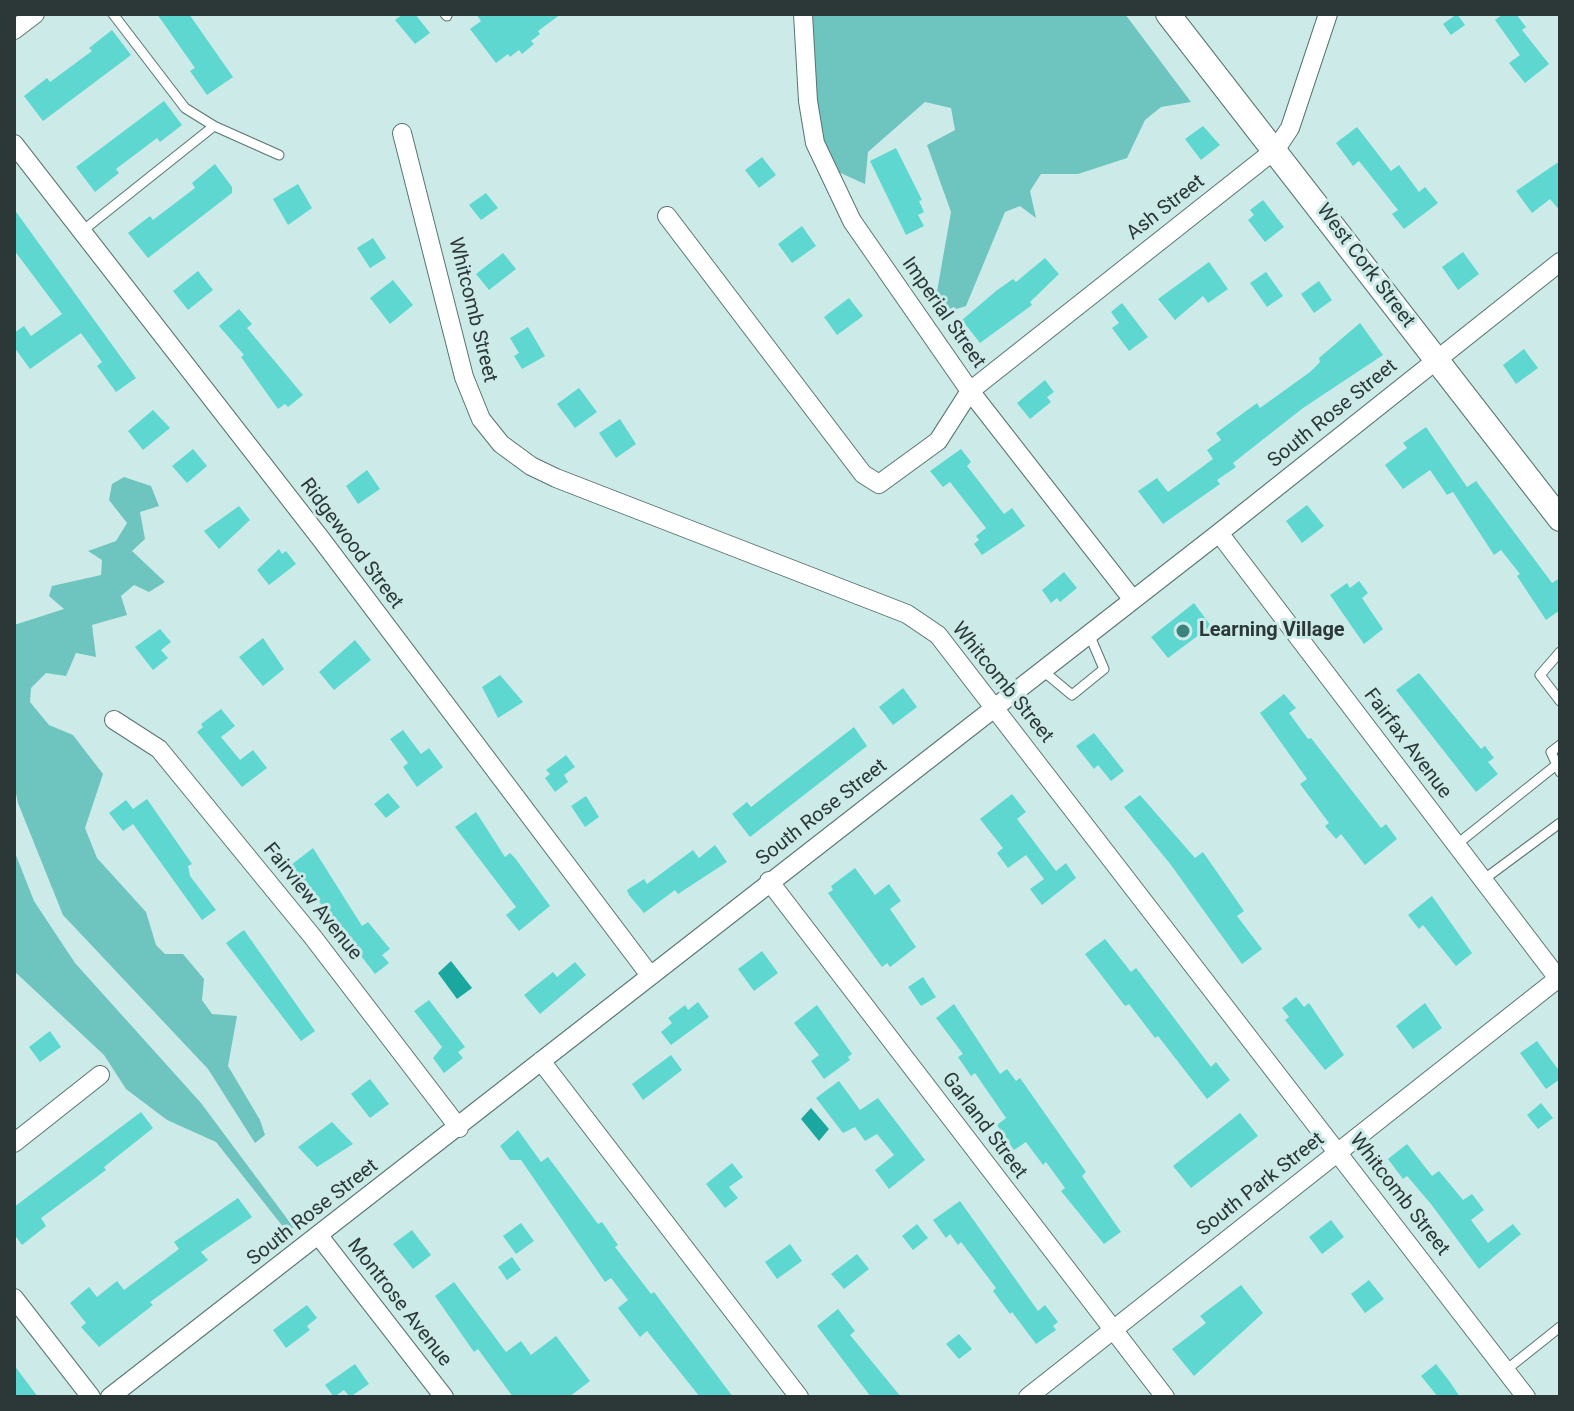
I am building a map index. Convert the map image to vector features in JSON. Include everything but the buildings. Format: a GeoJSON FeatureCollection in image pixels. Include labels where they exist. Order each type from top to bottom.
{"type":"FeatureCollection","features":[{"type":"Feature","properties":{"kind":"street"},"geometry":{"type":"LineString","coordinates":[[14,30],[35,14]]}},
{"type":"Feature","properties":{"kind":"street","name":"Imperial Street"},"geometry":{"type":"LineString","coordinates":[[803,14],[808,101],[815,143],[852,221],[970,391],[1133,600]]}},
{"type":"Feature","properties":{"kind":"street","name":"West Cork Street"},"geometry":{"type":"LineString","coordinates":[[1168,14],[1276,149],[1560,519]]}},
{"type":"Feature","properties":{"kind":"street","name":"Ash Street"},"geometry":{"type":"LineString","coordinates":[[667,216],[863,474],[879,484],[938,441],[970,391],[1276,149],[1290,128],[1328,14]]}},
{"type":"Feature","properties":{"kind":"street","name":"Whitcomb Street"},"geometry":{"type":"LineString","coordinates":[[402,133],[464,377],[481,419],[501,444],[531,466],[556,478],[907,614],[938,635],[1526,1397]]}},
{"type":"Feature","properties":{"kind":"street","name":"Ridgewood Street"},"geometry":{"type":"LineString","coordinates":[[14,144],[321,539],[649,974]]}},
{"type":"Feature","properties":{"kind":"street","name":"South Rose Street"},"geometry":{"type":"LineString","coordinates":[[110,1397],[459,1128],[649,974],[1219,533],[1560,262]]}},
{"type":"Feature","properties":{"kind":"street","name":"Fairfax Avenue"},"geometry":{"type":"LineString","coordinates":[[1219,533],[1559,979]]}},
{"type":"Feature","properties":{"kind":"street","name":"Fairview Avenue"},"geometry":{"type":"LineString","coordinates":[[114,720],[159,749],[312,936],[459,1128]]}},
{"type":"Feature","properties":{"kind":"street","name":"Garland Street"},"geometry":{"type":"LineString","coordinates":[[769,881],[1165,1397]]}},
{"type":"Feature","properties":{"kind":"street","name":"South Park Street"},"geometry":{"type":"LineString","coordinates":[[1028,1397],[1559,979]]}},
{"type":"Feature","properties":{"kind":"street"},"geometry":{"type":"LineString","coordinates":[[541,1061],[799,1397]]}},
{"type":"Feature","properties":{"kind":"street"},"geometry":{"type":"LineString","coordinates":[[14,1143],[100,1075]]}},
{"type":"Feature","properties":{"kind":"street","name":"Montrose Avenue"},"geometry":{"type":"LineString","coordinates":[[319,1236],[444,1397]]}},
{"type":"Feature","properties":{"kind":"street"},"geometry":{"type":"LineString","coordinates":[[14,1298],[91,1397]]}},
{"type":"Feature","properties":{"kind":"lane"},"geometry":{"type":"LineString","coordinates":[[113,14],[185,108],[214,126],[279,155]]}},
{"type":"Feature","properties":{"kind":"lane"},"geometry":{"type":"LineString","coordinates":[[81,232],[214,126]]}},
{"type":"Feature","properties":{"kind":"lane"},"geometry":{"type":"LineString","coordinates":[[1042,670],[1072,695],[1104,669],[1089,634]]}},
{"type":"Feature","properties":{"kind":"lane"},"geometry":{"type":"LineString","coordinates":[[1560,652],[1540,675],[1560,701]]}},
{"type":"Feature","properties":{"kind":"lane"},"geometry":{"type":"LineString","coordinates":[[1456,845],[1558,769],[1551,752],[1560,745]]}},
{"type":"Feature","properties":{"kind":"lane"},"geometry":{"type":"LineString","coordinates":[[1483,880],[1560,823]]}},
{"type":"Feature","properties":{"kind":"lane"},"geometry":{"type":"LineString","coordinates":[[1506,1370],[1560,1327]]}},
{"type":"Feature","properties":{"kind":"shaded area"},"geometry":{"type":"Polygon","coordinates":[[[810,14],[1125,14],[1191,102],[1161,107],[1145,120],[1127,158],[1078,174],[1041,174],[1030,191],[1036,218],[1020,206],[1005,212],[966,306],[950,311],[935,303],[951,212],[927,145],[955,130],[951,108],[925,102],[868,152],[865,184],[836,171],[820,138],[810,14]]]}},
{"type":"Feature","properties":{"kind":"shaded area"},"geometry":{"type":"Polygon","coordinates":[[[124,477],[151,486],[159,506],[140,512],[145,539],[132,551],[165,582],[149,592],[134,585],[121,596],[127,615],[92,625],[96,657],[76,653],[66,676],[46,673],[31,688],[30,702],[49,725],[73,735],[103,774],[85,828],[97,858],[146,912],[156,945],[165,954],[183,954],[204,979],[202,1000],[212,1014],[237,1016],[228,1066],[260,1120],[265,1135],[255,1143],[208,1069],[63,915],[18,803],[14,784],[14,625],[64,609],[49,596],[52,586],[101,575],[102,560],[88,551],[116,541],[127,523],[109,500],[112,484],[124,477]]]}},
{"type":"Feature","properties":{"kind":"shaded area"},"geometry":{"type":"Polygon","coordinates":[[[14,850],[34,901],[75,963],[201,1103],[294,1228],[284,1228],[216,1142],[167,1120],[126,1089],[104,1055],[14,971],[14,850]]]}},
{"type":"Feature","properties":{"kind":"shaded area"},"geometry":{"type":"Polygon","coordinates":[[[451,961],[472,988],[457,999],[438,973],[451,961]]]}},
{"type":"Feature","properties":{"kind":"shaded area"},"geometry":{"type":"Polygon","coordinates":[[[811,1108],[829,1129],[819,1141],[801,1119],[811,1108]]]}},
{"type":"Feature","properties":{"kind":"place","name":"Learning Village"},"geometry":{"type":"Point","coordinates":[1183,631]}}]}
